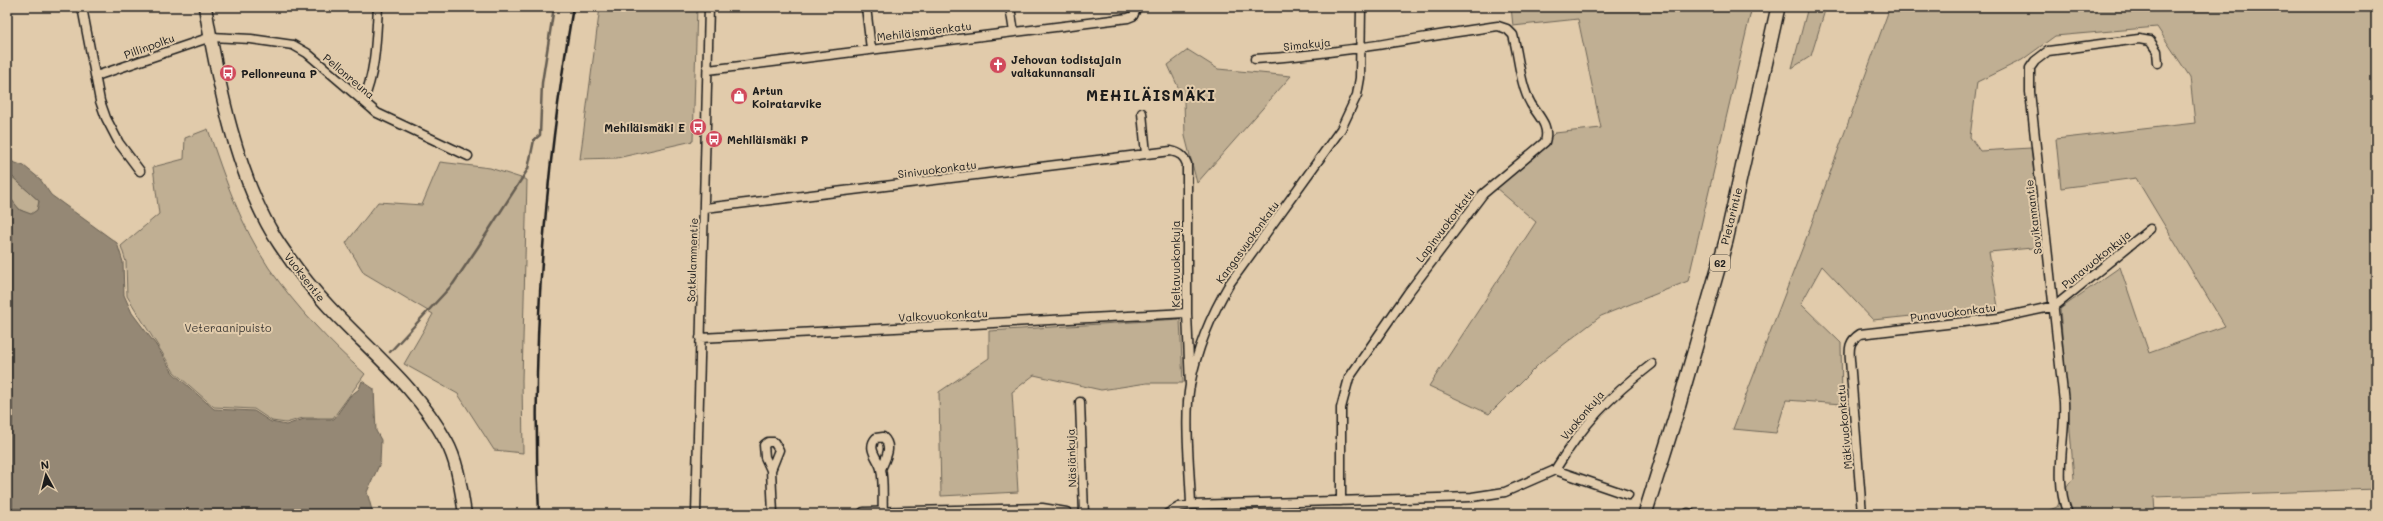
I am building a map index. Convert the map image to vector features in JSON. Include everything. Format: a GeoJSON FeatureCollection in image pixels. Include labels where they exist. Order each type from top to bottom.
{"type":"FeatureCollection","features":[{"type":"Feature","properties":{"kind":"main road","name":"Pietarintie"},"geometry":{"type":"LineString","coordinates":[[1645,514],[1676,415],[1724,248],[1778,7]]}},
{"type":"Feature","properties":{"kind":"street"},"geometry":{"type":"LineString","coordinates":[[82,7],[106,118],[119,142],[140,171]]}},
{"type":"Feature","properties":{"kind":"street","name":"Vuoksentie"},"geometry":{"type":"LineString","coordinates":[[205,7],[210,37],[226,108],[244,169],[279,244],[328,306],[404,383],[429,414],[447,442],[453,459],[465,514]]}},
{"type":"Feature","properties":{"kind":"street"},"geometry":{"type":"LineString","coordinates":[[363,101],[369,88],[373,68],[378,7]]}},
{"type":"Feature","properties":{"kind":"street","name":"Sotkulammentie"},"geometry":{"type":"LineString","coordinates":[[696,514],[709,7]]}},
{"type":"Feature","properties":{"kind":"street"},"geometry":{"type":"LineString","coordinates":[[866,7],[871,49]]}},
{"type":"Feature","properties":{"kind":"street"},"geometry":{"type":"LineString","coordinates":[[1010,7],[1014,32]]}},
{"type":"Feature","properties":{"kind":"street","name":"Mehiläismäenkatu"},"geometry":{"type":"LineString","coordinates":[[708,70],[1128,18],[1133,16],[1137,7]]}},
{"type":"Feature","properties":{"kind":"street","name":"Kangasvuokonkatu"},"geometry":{"type":"LineString","coordinates":[[1191,505],[1190,386],[1199,350],[1216,307],[1340,129],[1357,95],[1360,78],[1361,7]]}},
{"type":"Feature","properties":{"kind":"street","name":"Lapinvuokonkatu"},"geometry":{"type":"LineString","coordinates":[[1341,501],[1341,408],[1349,378],[1408,293],[1483,194],[1545,142],[1547,135],[1542,118],[1527,94],[1513,36],[1508,29],[1498,26],[1360,49]]}},
{"type":"Feature","properties":{"kind":"street","name":"Pillinpolku"},"geometry":{"type":"LineString","coordinates":[[96,76],[210,37]]}},
{"type":"Feature","properties":{"kind":"street","name":"Pellonreuna"},"geometry":{"type":"LineString","coordinates":[[210,37],[251,39],[293,45],[307,54],[377,113],[396,124],[468,156]]}},
{"type":"Feature","properties":{"kind":"street","name":"Savikannantie"},"geometry":{"type":"LineString","coordinates":[[2068,514],[2062,493],[2059,472],[2065,423],[2055,306],[2031,100],[2030,68],[2035,61],[2048,51],[2139,39],[2150,41],[2158,51],[2158,63]]}},
{"type":"Feature","properties":{"kind":"street","name":"Simakuja"},"geometry":{"type":"LineString","coordinates":[[1255,59],[1360,49]]}},
{"type":"Feature","properties":{"kind":"street"},"geometry":{"type":"LineString","coordinates":[[1142,113],[1146,154]]}},
{"type":"Feature","properties":{"kind":"street","name":"Keltavuokonkuja"},"geometry":{"type":"LineString","coordinates":[[1171,151],[1184,157],[1187,164],[1187,313],[1190,386]]}},
{"type":"Feature","properties":{"kind":"street","name":"Sinivuokonkatu"},"geometry":{"type":"LineString","coordinates":[[705,208],[1171,151]]}},
{"type":"Feature","properties":{"kind":"street","name":"Punavuokonkuja"},"geometry":{"type":"LineString","coordinates":[[2055,306],[2150,229]]}},
{"type":"Feature","properties":{"kind":"street","name":"Punavuokonkatu"},"geometry":{"type":"LineString","coordinates":[[1854,338],[1860,334],[1999,318],[2055,306]]}},
{"type":"Feature","properties":{"kind":"street","name":"Valkovuokonkatu"},"geometry":{"type":"LineString","coordinates":[[700,338],[1187,313]]}},
{"type":"Feature","properties":{"kind":"street","name":"Mäkivuokonkatu"},"geometry":{"type":"LineString","coordinates":[[1854,338],[1850,343],[1850,360],[1862,514]]}},
{"type":"Feature","properties":{"kind":"street","name":"Vuokonkuja"},"geometry":{"type":"LineString","coordinates":[[1554,470],[1571,443],[1594,415],[1617,391],[1652,364]]}},
{"type":"Feature","properties":{"kind":"street","name":"Näsiänkuja"},"geometry":{"type":"LineString","coordinates":[[1080,402],[1084,514]]}},
{"type":"Feature","properties":{"kind":"street"},"geometry":{"type":"LineString","coordinates":[[881,468],[883,514]]}},
{"type":"Feature","properties":{"kind":"street"},"geometry":{"type":"LineString","coordinates":[[771,470],[773,514]]}},
{"type":"Feature","properties":{"kind":"street"},"geometry":{"type":"LineString","coordinates":[[1167,514],[1179,507],[1191,505],[1446,499],[1489,495],[1525,484],[1554,470],[1628,495]]}},
{"type":"Feature","properties":{"kind":"street"},"geometry":{"type":"LineString","coordinates":[[864,514],[1042,510],[1066,514]]}},
{"type":"Feature","properties":{"kind":"green space"},"geometry":{"type":"Polygon","coordinates":[[[600,7],[697,7],[693,141],[617,158],[580,159],[600,7]]]}},
{"type":"Feature","properties":{"kind":"green space"},"geometry":{"type":"Polygon","coordinates":[[[1511,7],[1752,7],[1688,281],[1601,316],[1541,362],[1489,414],[1429,386],[1536,222],[1496,188],[1555,133],[1601,128],[1578,19],[1513,26],[1511,7]]]}},
{"type":"Feature","properties":{"kind":"green space"},"geometry":{"type":"Polygon","coordinates":[[[1808,7],[1826,7],[1811,56],[1792,68],[1808,7]]]}},
{"type":"Feature","properties":{"kind":"green space"},"geometry":{"type":"Polygon","coordinates":[[[1890,7],[2376,7],[2376,489],[2154,497],[2155,514],[2040,514],[2057,507],[2069,483],[2074,479],[2060,309],[2120,267],[2149,353],[2225,326],[2136,178],[2061,188],[2056,139],[2195,123],[2190,77],[2157,27],[2055,36],[2022,60],[1977,82],[1970,137],[1980,151],[2031,148],[2043,247],[1989,252],[1998,307],[1873,320],[1822,266],[1801,304],[1841,343],[1842,404],[1786,400],[1776,433],[1733,429],[1809,231],[1890,7]]]}},
{"type":"Feature","properties":{"kind":"green space"},"geometry":{"type":"Polygon","coordinates":[[[1188,50],[1218,69],[1291,76],[1197,183],[1185,136],[1184,100],[1168,65],[1188,50]]]}},
{"type":"Feature","properties":{"kind":"green space","name":"Veteraanipuisto"},"geometry":{"type":"Polygon","coordinates":[[[208,129],[234,201],[250,235],[269,268],[314,324],[365,374],[333,418],[303,418],[286,423],[272,421],[254,409],[214,407],[174,372],[127,296],[126,262],[121,246],[159,214],[153,167],[184,159],[185,138],[208,129]]]}},
{"type":"Feature","properties":{"kind":"green space"},"geometry":{"type":"Polygon","coordinates":[[[440,162],[490,168],[527,180],[522,380],[523,453],[494,450],[458,394],[404,364],[433,314],[364,273],[346,243],[378,202],[422,205],[440,162]]]}},
{"type":"Feature","properties":{"kind":"green space"},"geometry":{"type":"Polygon","coordinates":[[[7,172],[39,201],[38,210],[31,215],[23,212],[13,204],[10,199],[7,172]]]}},
{"type":"Feature","properties":{"kind":"green space"},"geometry":{"type":"Polygon","coordinates":[[[1180,319],[1183,383],[1147,383],[1101,390],[1034,375],[1012,392],[1018,492],[941,496],[939,392],[989,358],[989,331],[1180,319]]]}},
{"type":"Feature","properties":{"kind":"shaded area"},"geometry":{"type":"Polygon","coordinates":[[[7,154],[10,161],[24,166],[40,179],[51,195],[117,243],[123,262],[124,295],[132,313],[156,345],[173,373],[214,409],[254,411],[271,422],[286,425],[304,419],[334,419],[350,396],[359,389],[362,381],[374,389],[376,431],[381,440],[380,463],[367,492],[373,514],[7,514],[7,194],[20,210],[31,214],[37,210],[39,201],[7,172],[7,154]]]}},
{"type":"Feature","properties":{"kind":"waterway"},"geometry":{"type":"LineString","coordinates":[[390,352],[453,284],[528,169],[534,140],[540,135],[542,83],[554,7]]}},
{"type":"Feature","properties":{"kind":"railway"},"geometry":{"type":"LineString","coordinates":[[539,514],[537,387],[542,260],[554,133],[573,7]]}},
{"type":"Feature","properties":{"kind":"place","name":"Jehovan todistajain valtakunnansali"},"geometry":{"type":"Point","coordinates":[998,65]}},
{"type":"Feature","properties":{"kind":"place","name":"Pellonreuna P"},"geometry":{"type":"Point","coordinates":[228,73]}},
{"type":"Feature","properties":{"kind":"place","name":"Artun Koiratarvike"},"geometry":{"type":"Point","coordinates":[739,96]}},
{"type":"Feature","properties":{"kind":"place","name":"Mehiläismäki E"},"geometry":{"type":"Point","coordinates":[698,127]}},
{"type":"Feature","properties":{"kind":"place","name":"Mehiläismäki P"},"geometry":{"type":"Point","coordinates":[714,139]}},
{"type":"Feature","properties":{"kind":"district","name":"MEHILÄISMÄKI"},"geometry":{"type":"Point","coordinates":[1151,95]}}]}
